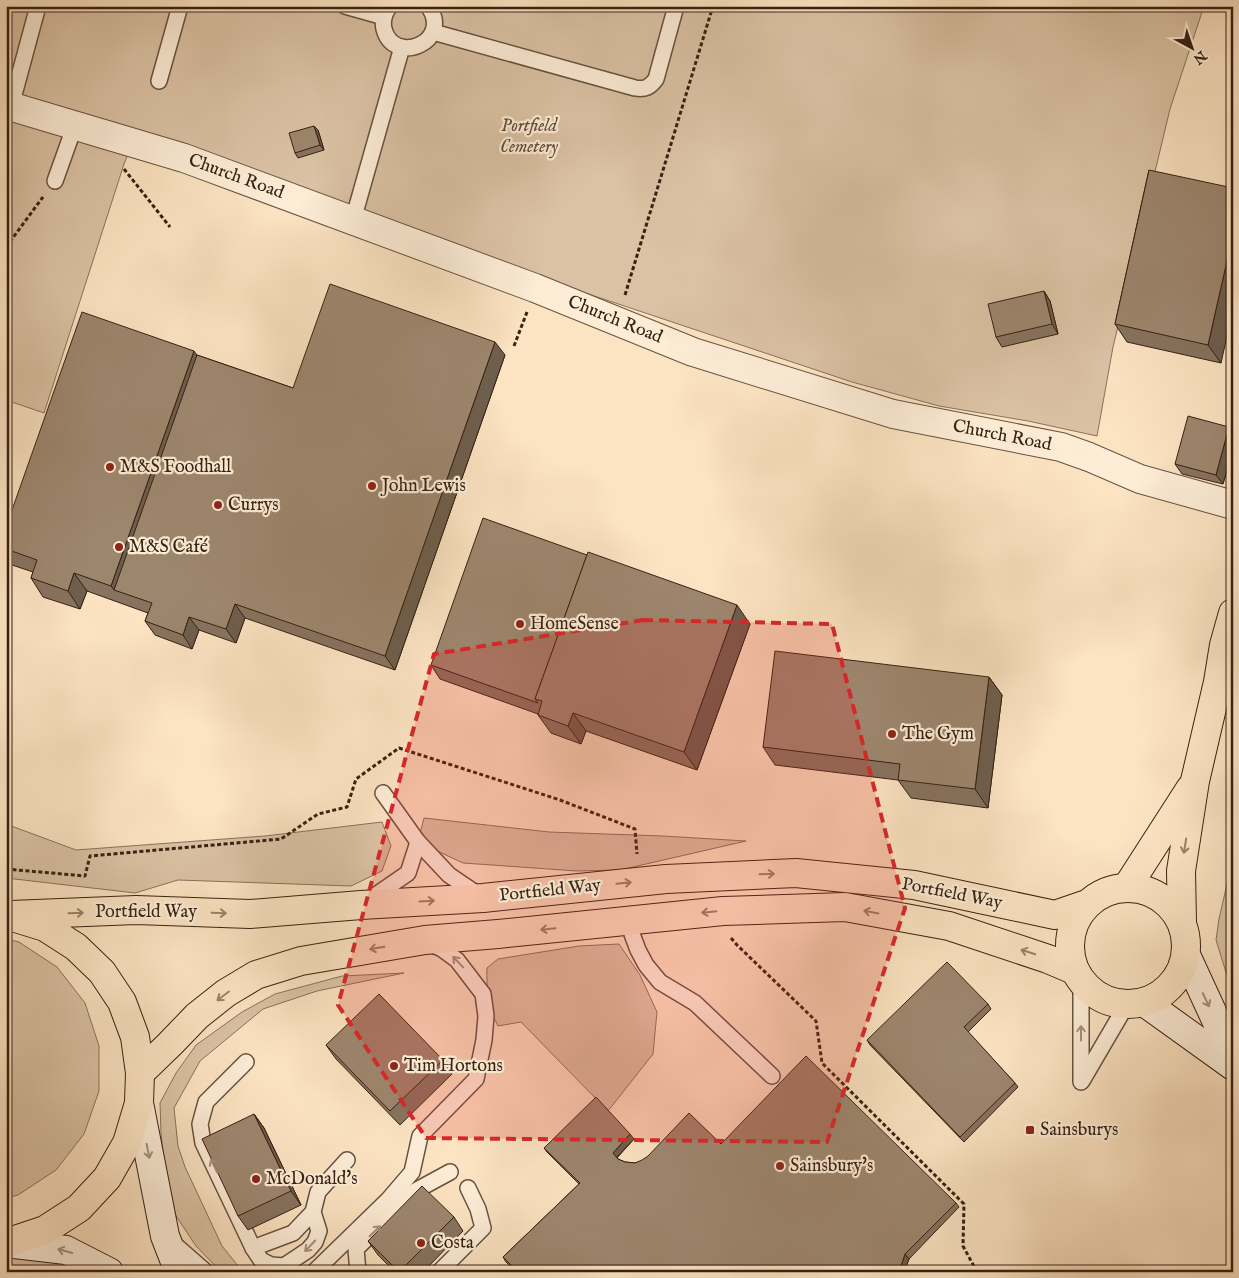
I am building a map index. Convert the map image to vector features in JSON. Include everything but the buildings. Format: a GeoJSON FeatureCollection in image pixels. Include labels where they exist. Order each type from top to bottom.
{"type":"FeatureCollection","features":[{"type":"Feature","properties":{"kind":"main road"},"geometry":{"type":"LineString","coordinates":[[1182,922],[1173,908],[1161,897],[1147,890],[1128,887],[1114,888],[1098,895],[1084,906],[1074,921],[1069,938],[1070,957],[1077,975],[1094,994],[1109,1001],[1135,1003],[1160,994],[1172,984],[1181,970],[1186,955],[1186,938],[1182,922],[1181,871],[1195,781],[1229,639],[1233,613]]}},
{"type":"Feature","properties":{"kind":"main road"},"geometry":{"type":"LineString","coordinates":[[1128,887],[1195,781]]}},
{"type":"Feature","properties":{"kind":"main road","name":"Portfield Way"},"geometry":{"type":"LineString","coordinates":[[8,915],[136,910],[250,914],[483,898],[666,878],[796,873],[914,885],[1055,915],[1084,906]]}},
{"type":"Feature","properties":{"kind":"main road","name":"Portfield Way"},"geometry":{"type":"LineString","coordinates":[[140,1073],[197,1016],[226,993],[256,975],[301,961],[425,940],[723,911],[845,907],[949,926],[1048,959],[1077,975]]}},
{"type":"Feature","properties":{"kind":"main road"},"geometry":{"type":"LineString","coordinates":[[6,1243],[52,1226],[79,1208],[107,1178],[127,1143],[139,1103],[140,1073],[135,1037],[122,1002],[102,972],[76,946],[44,927],[8,915]]}},
{"type":"Feature","properties":{"kind":"street","name":"Church Road"},"geometry":{"type":"LineString","coordinates":[[8,105],[184,158],[535,288],[693,352],[893,414],[1061,447],[1140,479],[1233,505]]}},
{"type":"Feature","properties":{"kind":"street"},"geometry":{"type":"LineString","coordinates":[[1186,955],[1233,1057]]}},
{"type":"Feature","properties":{"kind":"street"},"geometry":{"type":"LineString","coordinates":[[1135,1003],[1233,1066]]}},
{"type":"Feature","properties":{"kind":"street"},"geometry":{"type":"LineString","coordinates":[[139,1103],[165,1236],[179,1272]]}},
{"type":"Feature","properties":{"kind":"street"},"geometry":{"type":"LineString","coordinates":[[6,1243],[66,1250],[109,1272]]}},
{"type":"Feature","properties":{"kind":"lane"},"geometry":{"type":"LineString","coordinates":[[8,105],[38,6]]}},
{"type":"Feature","properties":{"kind":"lane"},"geometry":{"type":"LineString","coordinates":[[158,81],[180,6]]}},
{"type":"Feature","properties":{"kind":"lane"},"geometry":{"type":"LineString","coordinates":[[345,6],[387,12],[384,25],[390,39],[395,44],[410,48],[417,47],[429,39],[433,32],[435,24],[434,15],[428,6]]}},
{"type":"Feature","properties":{"kind":"lane"},"geometry":{"type":"LineString","coordinates":[[433,32],[642,89],[651,86],[656,79],[676,6]]}},
{"type":"Feature","properties":{"kind":"lane"},"geometry":{"type":"LineString","coordinates":[[352,220],[402,47]]}},
{"type":"Feature","properties":{"kind":"lane"},"geometry":{"type":"LineString","coordinates":[[55,181],[75,125]]}},
{"type":"Feature","properties":{"kind":"lane"},"geometry":{"type":"LineString","coordinates":[[383,793],[418,842],[449,875],[483,898]]}},
{"type":"Feature","properties":{"kind":"lane"},"geometry":{"type":"LineString","coordinates":[[361,905],[408,873],[418,842]]}},
{"type":"Feature","properties":{"kind":"lane"},"geometry":{"type":"LineString","coordinates":[[630,920],[632,934],[638,950],[646,965],[660,982],[695,1003],[772,1076]]}},
{"type":"Feature","properties":{"kind":"lane"},"geometry":{"type":"LineString","coordinates":[[314,1272],[388,1200],[412,1172],[420,1136],[476,1079],[484,1040],[486,1016],[483,994],[456,960],[442,949],[425,940]]}},
{"type":"Feature","properties":{"kind":"lane"},"geometry":{"type":"LineString","coordinates":[[1077,975],[1081,1082],[1135,1003]]}},
{"type":"Feature","properties":{"kind":"lane"},"geometry":{"type":"LineString","coordinates":[[246,1062],[206,1102],[200,1124],[203,1143],[261,1260],[271,1266],[284,1266],[308,1250],[315,1242],[319,1231],[314,1212],[318,1192],[347,1160]]}},
{"type":"Feature","properties":{"kind":"lane"},"geometry":{"type":"LineString","coordinates":[[358,1272],[356,1249],[415,1191],[450,1172]]}},
{"type":"Feature","properties":{"kind":"lane"},"geometry":{"type":"LineString","coordinates":[[440,1272],[483,1228],[478,1209],[468,1188]]}},
{"type":"Feature","properties":{"kind":"lane"},"geometry":{"type":"LineString","coordinates":[[254,1248],[293,1232],[314,1212]]}},
{"type":"Feature","properties":{"kind":"lane"},"geometry":{"type":"LineString","coordinates":[[165,1236],[206,1272]]}},
{"type":"Feature","properties":{"kind":"path"},"geometry":{"type":"LineString","coordinates":[[617,321],[713,6]]}},
{"type":"Feature","properties":{"kind":"path"},"geometry":{"type":"LineString","coordinates":[[123,168],[170,227]]}},
{"type":"Feature","properties":{"kind":"path"},"geometry":{"type":"LineString","coordinates":[[6,247],[55,181]]}},
{"type":"Feature","properties":{"kind":"path"},"geometry":{"type":"LineString","coordinates":[[514,346],[535,288]]}},
{"type":"Feature","properties":{"kind":"path"},"geometry":{"type":"LineString","coordinates":[[1233,564],[1229,574],[1233,578]]}},
{"type":"Feature","properties":{"kind":"path"},"geometry":{"type":"LineString","coordinates":[[6,869],[85,876],[90,856],[281,839],[318,814],[347,807],[356,779],[398,748],[560,800],[635,829],[637,855]]}},
{"type":"Feature","properties":{"kind":"path"},"geometry":{"type":"LineString","coordinates":[[728,934],[816,1021],[822,1063],[964,1204],[963,1246],[977,1272]]}},
{"type":"Feature","properties":{"kind":"highlighted area"},"geometry":{"type":"Polygon","coordinates":[[[643,620],[832,624],[905,908],[827,1142],[426,1138],[338,1005],[434,654],[643,620]]]}},
{"type":"Feature","properties":{"kind":"green space","name":"Portfield Cemetery"},"geometry":{"type":"Polygon","coordinates":[[[6,6],[1204,6],[1170,109],[1113,347],[1097,436],[1028,421],[939,406],[852,382],[133,142],[124,164],[44,413],[6,400],[6,6]]]}},
{"type":"Feature","properties":{"kind":"green space"},"geometry":{"type":"Polygon","coordinates":[[[424,818],[549,832],[746,841],[620,870],[577,871],[463,863],[418,842],[424,818]]]}},
{"type":"Feature","properties":{"kind":"green space"},"geometry":{"type":"Polygon","coordinates":[[[382,822],[391,846],[382,871],[351,886],[178,880],[135,893],[6,878],[6,824],[76,850],[265,836],[382,822]]]}},
{"type":"Feature","properties":{"kind":"green space"},"geometry":{"type":"Polygon","coordinates":[[[1233,858],[1233,995],[1216,940],[1233,858]]]}},
{"type":"Feature","properties":{"kind":"green space"},"geometry":{"type":"Polygon","coordinates":[[[6,939],[19,942],[57,967],[85,1003],[99,1046],[99,1091],[84,1134],[56,1170],[18,1195],[6,1198],[6,939]]]}},
{"type":"Feature","properties":{"kind":"green space"},"geometry":{"type":"Polygon","coordinates":[[[619,944],[640,975],[657,1012],[653,1054],[608,1111],[521,1022],[498,1026],[492,1013],[489,998],[487,968],[498,959],[579,946],[619,944]]]}},
{"type":"Feature","properties":{"kind":"green space"},"geometry":{"type":"Polygon","coordinates":[[[404,973],[317,991],[263,1009],[200,1061],[174,1108],[178,1146],[185,1167],[222,1246],[243,1272],[221,1272],[196,1246],[176,1216],[166,1180],[160,1103],[176,1073],[196,1045],[242,1012],[275,994],[342,976],[404,973]]]}},
{"type":"Feature","properties":{"kind":"green space"},"geometry":{"type":"Polygon","coordinates":[[[6,1243],[109,1272],[6,1272],[6,1243]]]}},
{"type":"Feature","properties":{"kind":"place","name":"M&S Foodhall"},"geometry":{"type":"Point","coordinates":[110,467]}},
{"type":"Feature","properties":{"kind":"place","name":"John Lewis"},"geometry":{"type":"Point","coordinates":[372,486]}},
{"type":"Feature","properties":{"kind":"place","name":"Currys"},"geometry":{"type":"Point","coordinates":[218,505]}},
{"type":"Feature","properties":{"kind":"place","name":"M&S Café"},"geometry":{"type":"Point","coordinates":[119,547]}},
{"type":"Feature","properties":{"kind":"place","name":"HomeSense"},"geometry":{"type":"Point","coordinates":[520,624]}},
{"type":"Feature","properties":{"kind":"place","name":"The Gym"},"geometry":{"type":"Point","coordinates":[892,734]}},
{"type":"Feature","properties":{"kind":"place","name":"Tim Hortons"},"geometry":{"type":"Point","coordinates":[394,1066]}},
{"type":"Feature","properties":{"kind":"place","name":"Sainsburys"},"geometry":{"type":"Point","coordinates":[1030,1130]}},
{"type":"Feature","properties":{"kind":"place","name":"Sainsbury's"},"geometry":{"type":"Point","coordinates":[780,1166]}},
{"type":"Feature","properties":{"kind":"place","name":"McDonald's"},"geometry":{"type":"Point","coordinates":[256,1179]}},
{"type":"Feature","properties":{"kind":"place","name":"Costa"},"geometry":{"type":"Point","coordinates":[421,1243]}}]}
